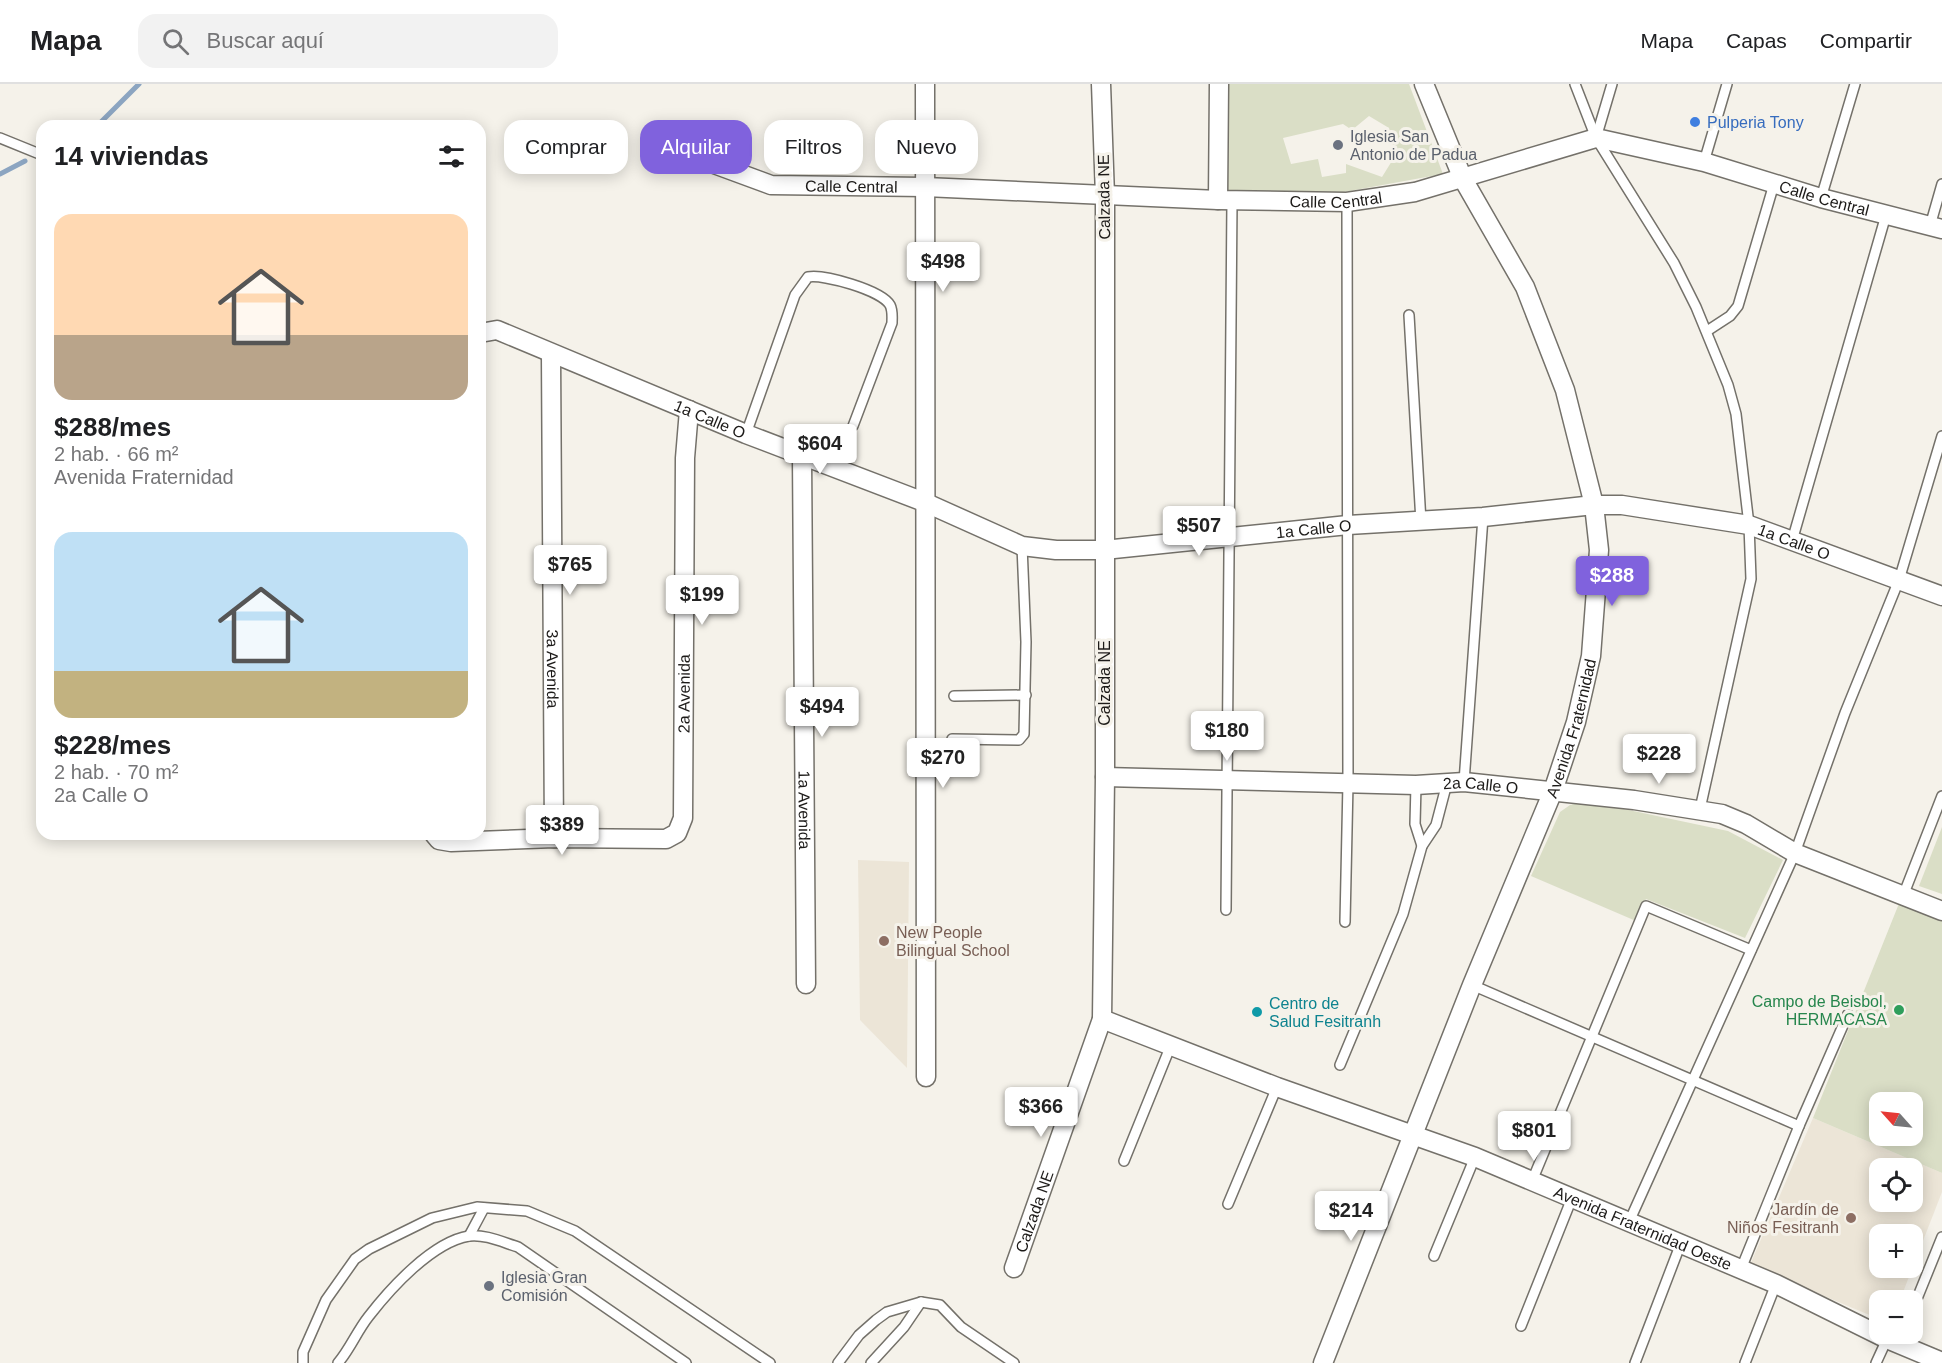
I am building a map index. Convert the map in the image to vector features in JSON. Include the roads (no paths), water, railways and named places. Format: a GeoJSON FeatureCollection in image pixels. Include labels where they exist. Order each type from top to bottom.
{"type":"FeatureCollection","features":[{"type":"Feature","properties":{"kind":"street"},"geometry":{"type":"LineString","coordinates":[[925,84],[926,1077]]}},
{"type":"Feature","properties":{"kind":"street","name":"Calzada NE"},"geometry":{"type":"LineString","coordinates":[[1014,1268],[1102,1019],[1105,777],[1105,196],[1101,84]]}},
{"type":"Feature","properties":{"kind":"street"},"geometry":{"type":"LineString","coordinates":[[1219,84],[1225,200]]}},
{"type":"Feature","properties":{"kind":"street","name":"Avenida Fraternidad"},"geometry":{"type":"LineString","coordinates":[[1323,1363],[1472,985],[1553,791],[1576,722],[1591,656],[1599,550],[1594,505],[1565,390],[1525,287],[1463,179],[1424,84]]}},
{"type":"Feature","properties":{"kind":"street","name":"Calle Central"},"geometry":{"type":"LineString","coordinates":[[741,174],[771,185],[925,187],[1225,200],[1347,201],[1415,192],[1596,138],[1704,162],[1821,198],[1936,227]]}},
{"type":"Feature","properties":{"kind":"street","name":"1a Calle O"},"geometry":{"type":"LineString","coordinates":[[489,332],[924,502],[1022,546],[1056,550],[1104,550],[1348,525],[1421,522],[1594,505],[1622,505],[1749,525],[1942,596]]}},
{"type":"Feature","properties":{"kind":"street","name":"3a Avenida"},"geometry":{"type":"LineString","coordinates":[[551,355],[554,838]]}},
{"type":"Feature","properties":{"kind":"street","name":"2a Avenida"},"geometry":{"type":"LineString","coordinates":[[554,838],[666,839],[677,832],[683,818],[685,458],[689,410]]}},
{"type":"Feature","properties":{"kind":"street","name":"1a Avenida"},"geometry":{"type":"LineString","coordinates":[[802,456],[806,984]]}},
{"type":"Feature","properties":{"kind":"street","name":"2a Calle O"},"geometry":{"type":"LineString","coordinates":[[1105,777],[1416,785],[1455,783],[1553,791],[1700,809],[1746,824],[1795,853],[1942,911]]}},
{"type":"Feature","properties":{"kind":"street"},"geometry":{"type":"LineString","coordinates":[[445,840],[451,842],[554,838]]}},
{"type":"Feature","properties":{"kind":"street","name":"Avenida Fraternidad Oeste"},"geometry":{"type":"LineString","coordinates":[[1102,1019],[1277,1087],[1413,1133],[1475,1157],[1681,1243],[1869,1327]]}},
{"type":"Feature","properties":{"kind":"street","name":"Avenida Fraternidad Oeste"},"geometry":{"type":"LineString","coordinates":[[1906,1344],[1942,1362]]}},
{"type":"Feature","properties":{"kind":"lane"},"geometry":{"type":"LineString","coordinates":[[1575,84],[1596,138],[1674,262],[1707,331],[1736,414],[1749,525],[1751,558],[1748,598],[1700,809]]}},
{"type":"Feature","properties":{"kind":"lane"},"geometry":{"type":"LineString","coordinates":[[1596,138],[1612,84]]}},
{"type":"Feature","properties":{"kind":"lane"},"geometry":{"type":"LineString","coordinates":[[1704,162],[1727,84]]}},
{"type":"Feature","properties":{"kind":"lane"},"geometry":{"type":"LineString","coordinates":[[1821,198],[1855,84]]}},
{"type":"Feature","properties":{"kind":"lane"},"geometry":{"type":"LineString","coordinates":[[0,138],[36,152]]}},
{"type":"Feature","properties":{"kind":"lane"},"geometry":{"type":"LineString","coordinates":[[1707,331],[1730,316],[1738,306],[1773,184]]}},
{"type":"Feature","properties":{"kind":"lane"},"geometry":{"type":"LineString","coordinates":[[1936,227],[1942,184]]}},
{"type":"Feature","properties":{"kind":"lane"},"geometry":{"type":"LineString","coordinates":[[1225,200],[1230,536],[1226,910]]}},
{"type":"Feature","properties":{"kind":"lane"},"geometry":{"type":"LineString","coordinates":[[1344,922],[1348,783],[1347,201]]}},
{"type":"Feature","properties":{"kind":"lane"},"geometry":{"type":"LineString","coordinates":[[1792,540],[1886,215]]}},
{"type":"Feature","properties":{"kind":"lane"},"geometry":{"type":"LineString","coordinates":[[746,434],[795,295],[802,282],[808,277],[818,275],[878,294],[889,303],[893,311],[892,323],[853,426]]}},
{"type":"Feature","properties":{"kind":"lane"},"geometry":{"type":"LineString","coordinates":[[1409,315],[1421,522]]}},
{"type":"Feature","properties":{"kind":"lane"},"geometry":{"type":"LineString","coordinates":[[1629,1222],[1795,853],[1845,713],[1899,580],[1942,436]]}},
{"type":"Feature","properties":{"kind":"lane"},"geometry":{"type":"LineString","coordinates":[[1340,1065],[1403,914],[1422,846],[1436,825],[1455,783],[1483,517]]}},
{"type":"Feature","properties":{"kind":"lane"},"geometry":{"type":"LineString","coordinates":[[952,739],[1019,740],[1024,734],[1026,695],[1022,546]]}},
{"type":"Feature","properties":{"kind":"lane"},"geometry":{"type":"LineString","coordinates":[[954,696],[1026,695]]}},
{"type":"Feature","properties":{"kind":"lane"},"geometry":{"type":"LineString","coordinates":[[1416,785],[1415,824],[1422,846]]}},
{"type":"Feature","properties":{"kind":"lane"},"geometry":{"type":"LineString","coordinates":[[1903,896],[1942,796]]}},
{"type":"Feature","properties":{"kind":"lane"},"geometry":{"type":"LineString","coordinates":[[1532,1181],[1646,906],[1751,950]]}},
{"type":"Feature","properties":{"kind":"lane"},"geometry":{"type":"LineString","coordinates":[[1472,985],[1693,1078],[1799,1126]]}},
{"type":"Feature","properties":{"kind":"lane"},"geometry":{"type":"LineString","coordinates":[[1741,1269],[1799,1126],[1848,1014]]}},
{"type":"Feature","properties":{"kind":"lane"},"geometry":{"type":"LineString","coordinates":[[1124,1161],[1170,1045]]}},
{"type":"Feature","properties":{"kind":"lane"},"geometry":{"type":"LineString","coordinates":[[1228,1204],[1277,1087]]}},
{"type":"Feature","properties":{"kind":"lane"},"geometry":{"type":"LineString","coordinates":[[1434,1256],[1475,1157]]}},
{"type":"Feature","properties":{"kind":"lane"},"geometry":{"type":"LineString","coordinates":[[1521,1326],[1572,1198]]}},
{"type":"Feature","properties":{"kind":"lane"},"geometry":{"type":"LineString","coordinates":[[469,1236],[484,1208]]}},
{"type":"Feature","properties":{"kind":"lane"},"geometry":{"type":"LineString","coordinates":[[303,1363],[303,1352],[326,1300],[356,1259],[369,1248],[432,1218],[455,1211],[484,1208],[527,1211],[575,1232],[770,1363]]}},
{"type":"Feature","properties":{"kind":"lane"},"geometry":{"type":"LineString","coordinates":[[338,1363],[368,1317],[407,1273],[447,1244],[469,1236],[492,1238],[518,1247],[686,1363]]}},
{"type":"Feature","properties":{"kind":"lane"},"geometry":{"type":"LineString","coordinates":[[1921,1290],[1942,1237]]}},
{"type":"Feature","properties":{"kind":"lane"},"geometry":{"type":"LineString","coordinates":[[1635,1363],[1681,1243]]}},
{"type":"Feature","properties":{"kind":"lane"},"geometry":{"type":"LineString","coordinates":[[1745,1363],[1776,1284]]}},
{"type":"Feature","properties":{"kind":"lane"},"geometry":{"type":"LineString","coordinates":[[872,1363],[904,1327],[921,1302]]}},
{"type":"Feature","properties":{"kind":"lane"},"geometry":{"type":"LineString","coordinates":[[838,1363],[859,1335],[876,1320],[887,1312],[921,1302],[940,1305],[961,1327],[1014,1363]]}},
{"type":"Feature","properties":{"kind":"lane"},"geometry":{"type":"LineString","coordinates":[[1876,1363],[1892,1344]]}},
{"type":"Feature","properties":{"kind":"waterway"},"geometry":{"type":"LineString","coordinates":[[103,120],[139,84]]}},
{"type":"Feature","properties":{"kind":"waterway"},"geometry":{"type":"LineString","coordinates":[[0,174],[25,161]]}},
{"type":"Feature","properties":{"kind":"place","name":"Pulperia Tony"},"geometry":{"type":"Point","coordinates":[1695,122]}},
{"type":"Feature","properties":{"kind":"place","name":"Iglesia San Antonio de Padua"},"geometry":{"type":"Point","coordinates":[1338,145]}},
{"type":"Feature","properties":{"kind":"place","name":"New People Bilingual School"},"geometry":{"type":"Point","coordinates":[884,941]}},
{"type":"Feature","properties":{"kind":"place","name":"Campo de Beisbol, HERMACASA"},"geometry":{"type":"Point","coordinates":[1899,1010]}},
{"type":"Feature","properties":{"kind":"place","name":"Centro de Salud Fesitranh"},"geometry":{"type":"Point","coordinates":[1257,1012]}},
{"type":"Feature","properties":{"kind":"place","name":"Jardín de Niños Fesitranh"},"geometry":{"type":"Point","coordinates":[1851,1218]}},
{"type":"Feature","properties":{"kind":"place","name":"Iglesia Gran Comisión"},"geometry":{"type":"Point","coordinates":[489,1286]}}]}
